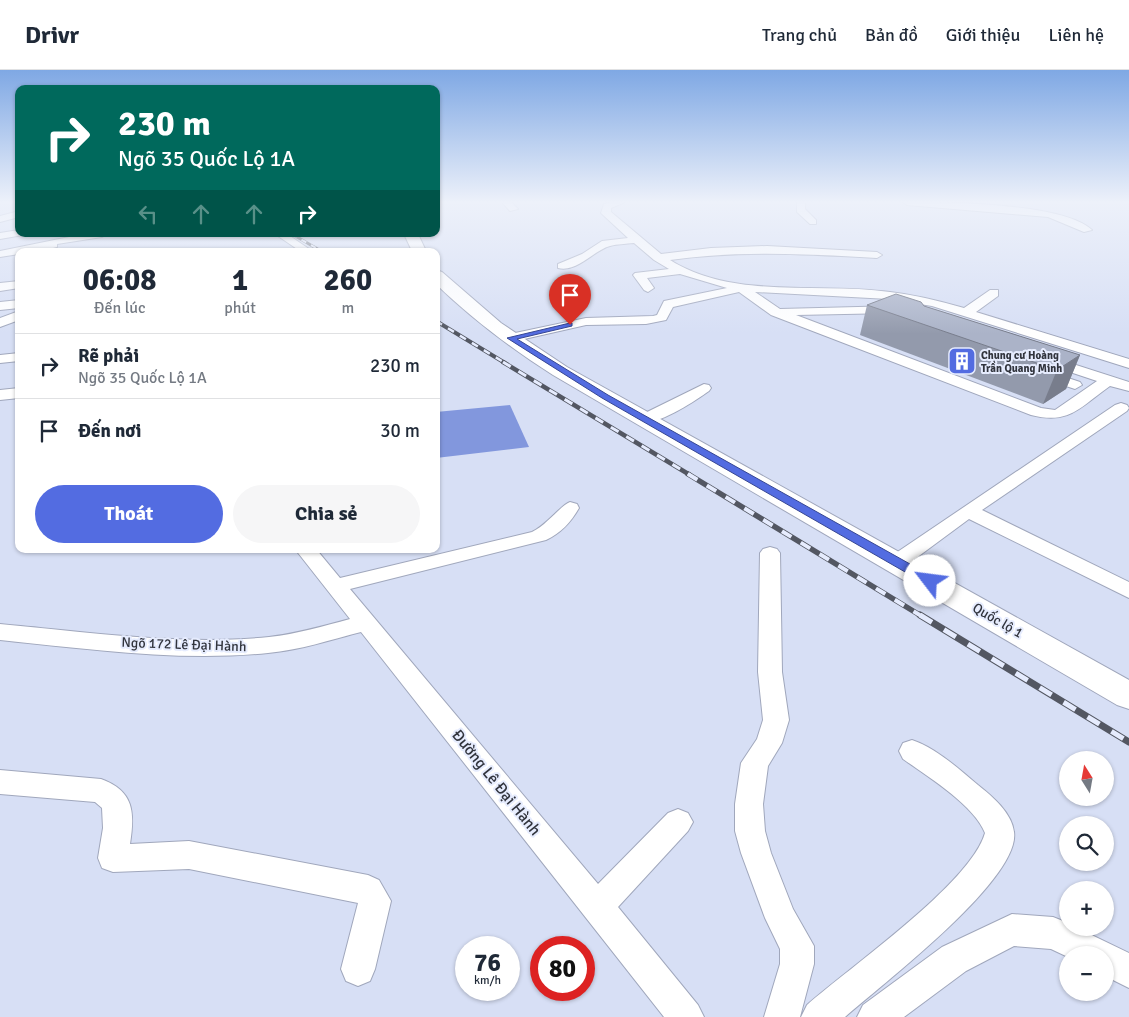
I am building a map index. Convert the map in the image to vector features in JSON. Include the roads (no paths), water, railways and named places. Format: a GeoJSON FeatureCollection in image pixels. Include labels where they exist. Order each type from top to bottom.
{"type":"FeatureCollection","features":[{"type":"Feature","properties":{"kind":"highway","name":"Quốc lộ 1"},"geometry":{"type":"LineString","coordinates":[[440,279],[476,313],[510,338],[645,419],[1129,696]]}},
{"type":"Feature","properties":{"kind":"street"},"geometry":{"type":"LineString","coordinates":[[562,266],[586,256],[601,246]]}},
{"type":"Feature","properties":{"kind":"street"},"geometry":{"type":"LineString","coordinates":[[644,246],[658,258],[680,271],[741,288],[889,295],[934,303],[1129,364]]}},
{"type":"Feature","properties":{"kind":"street"},"geometry":{"type":"LineString","coordinates":[[658,258],[711,251],[767,249],[877,255]]}},
{"type":"Feature","properties":{"kind":"street"},"geometry":{"type":"LineString","coordinates":[[0,254],[15,251]]}},
{"type":"Feature","properties":{"kind":"street"},"geometry":{"type":"LineString","coordinates":[[648,288],[639,275],[680,271]]}},
{"type":"Feature","properties":{"kind":"street"},"geometry":{"type":"LineString","coordinates":[[0,287],[15,285]]}},
{"type":"Feature","properties":{"kind":"street"},"geometry":{"type":"LineString","coordinates":[[510,338],[597,320],[641,322],[658,319],[662,317],[668,304],[741,288],[775,312],[1037,412],[1052,415],[1060,414],[1108,380]]}},
{"type":"Feature","properties":{"kind":"street"},"geometry":{"type":"LineString","coordinates":[[966,313],[994,292]]}},
{"type":"Feature","properties":{"kind":"street"},"geometry":{"type":"LineString","coordinates":[[0,306],[15,304]]}},
{"type":"Feature","properties":{"kind":"street"},"geometry":{"type":"LineString","coordinates":[[775,312],[876,308],[909,313]]}},
{"type":"Feature","properties":{"kind":"street"},"geometry":{"type":"LineString","coordinates":[[0,323],[15,317]]}},
{"type":"Feature","properties":{"kind":"street"},"geometry":{"type":"LineString","coordinates":[[874,319],[898,323]]}},
{"type":"Feature","properties":{"kind":"street"},"geometry":{"type":"LineString","coordinates":[[1087,351],[1129,352]]}},
{"type":"Feature","properties":{"kind":"street"},"geometry":{"type":"LineString","coordinates":[[1077,382],[1033,364],[1038,357],[1129,387]]}},
{"type":"Feature","properties":{"kind":"street"},"geometry":{"type":"LineString","coordinates":[[0,360],[15,358]]}},
{"type":"Feature","properties":{"kind":"street"},"geometry":{"type":"LineString","coordinates":[[645,419],[684,402],[704,388]]}},
{"type":"Feature","properties":{"kind":"street"},"geometry":{"type":"LineString","coordinates":[[0,395],[15,393]]}},
{"type":"Feature","properties":{"kind":"street"},"geometry":{"type":"LineString","coordinates":[[897,562],[968,511],[1121,408]]}},
{"type":"Feature","properties":{"kind":"street"},"geometry":{"type":"LineString","coordinates":[[336,586],[539,536],[559,523],[570,508]]}},
{"type":"Feature","properties":{"kind":"street"},"geometry":{"type":"LineString","coordinates":[[968,511],[1129,591]]}},
{"type":"Feature","properties":{"kind":"street","name":"Đường Lê Đại Hành"},"geometry":{"type":"LineString","coordinates":[[308,553],[598,906],[686,1017]]}},
{"type":"Feature","properties":{"kind":"street"},"geometry":{"type":"LineString","coordinates":[[770,553],[770,672],[776,720],[769,743],[756,763],[750,784],[749,804],[750,831],[756,853],[781,918],[797,946],[798,964],[782,1017]]}},
{"type":"Feature","properties":{"kind":"street","name":"Ngõ 172 Lê Đại Hành"},"geometry":{"type":"LineString","coordinates":[[0,632],[108,642],[256,646],[294,641],[366,623]]}},
{"type":"Feature","properties":{"kind":"street"},"geometry":{"type":"LineString","coordinates":[[819,1017],[839,997],[925,928],[976,880],[998,845],[1000,832],[990,816],[962,788],[912,751]]}},
{"type":"Feature","properties":{"kind":"street"},"geometry":{"type":"LineString","coordinates":[[0,782],[101,791],[116,802],[118,828],[113,858],[189,855],[368,890],[375,901],[358,969]]}},
{"type":"Feature","properties":{"kind":"street"},"geometry":{"type":"LineString","coordinates":[[598,906],[678,822]]}},
{"type":"Feature","properties":{"kind":"street"},"geometry":{"type":"LineString","coordinates":[[875,1017],[954,959],[1012,930],[1053,933],[1117,962]]}},
{"type":"Feature","properties":{"kind":"water"},"geometry":{"type":"Polygon","coordinates":[[[510,405],[529,447],[440,458],[440,412],[510,405]]]}},
{"type":"Feature","properties":{"kind":"railway"},"geometry":{"type":"LineString","coordinates":[[440,323],[505,363]]}},
{"type":"Feature","properties":{"kind":"railway"},"geometry":{"type":"LineString","coordinates":[[503,362],[690,475]]}},
{"type":"Feature","properties":{"kind":"railway"},"geometry":{"type":"LineString","coordinates":[[688,474],[923,617]]}},
{"type":"Feature","properties":{"kind":"railway"},"geometry":{"type":"LineString","coordinates":[[920,615],[1129,742]]}},
{"type":"Feature","properties":{"kind":"place","name":"Chung cư Hoàng Trần Quang Minh"},"geometry":{"type":"Point","coordinates":[962,361]}}]}
